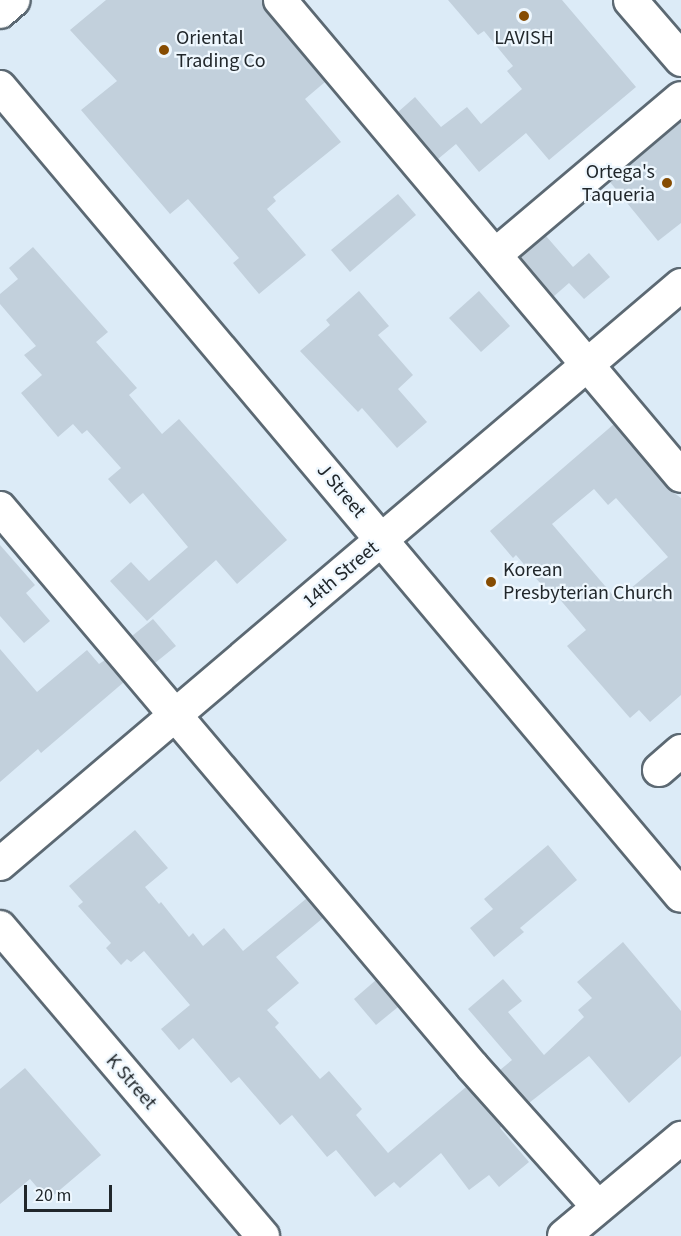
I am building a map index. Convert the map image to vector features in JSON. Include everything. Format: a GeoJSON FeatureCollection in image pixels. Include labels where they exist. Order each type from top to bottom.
{"type":"FeatureCollection","features":[{"type":"Feature","properties":{"kind":"main road"},"geometry":{"type":"LineString","coordinates":[[630,0],[681,60]]}},
{"type":"Feature","properties":{"kind":"street"},"geometry":{"type":"LineString","coordinates":[[0,12],[14,0]]}},
{"type":"Feature","properties":{"kind":"street"},"geometry":{"type":"LineString","coordinates":[[280,0],[681,476]]}},
{"type":"Feature","properties":{"kind":"street","name":"J Street"},"geometry":{"type":"LineString","coordinates":[[0,87],[681,896]]}},
{"type":"Feature","properties":{"kind":"street"},"geometry":{"type":"LineString","coordinates":[[495,255],[681,98]]}},
{"type":"Feature","properties":{"kind":"street","name":"14th Street"},"geometry":{"type":"LineString","coordinates":[[0,864],[177,716],[681,285]]}},
{"type":"Feature","properties":{"kind":"street"},"geometry":{"type":"LineString","coordinates":[[0,508],[472,1066],[598,1207]]}},
{"type":"Feature","properties":{"kind":"street","name":"K Street"},"geometry":{"type":"LineString","coordinates":[[0,927],[264,1236]]}},
{"type":"Feature","properties":{"kind":"street"},"geometry":{"type":"LineString","coordinates":[[564,1236],[681,1138]]}},
{"type":"Feature","properties":{"kind":"building"},"geometry":{"type":"Polygon","coordinates":[[[106,0],[262,0],[266,12],[325,82],[305,99],[341,142],[273,197],[276,201],[267,209],[306,255],[259,294],[233,263],[239,258],[188,199],[170,214],[81,110],[117,81],[70,30],[106,0]]]}},
{"type":"Feature","properties":{"kind":"building"},"geometry":{"type":"Polygon","coordinates":[[[448,0],[562,0],[636,87],[549,160],[526,133],[479,172],[456,144],[438,159],[398,112],[415,97],[441,127],[467,107],[481,124],[522,89],[507,71],[513,66],[484,31],[478,35],[448,0]]]}},
{"type":"Feature","properties":{"kind":"building"},"geometry":{"type":"Polygon","coordinates":[[[681,122],[681,223],[658,241],[610,182],[681,122]]]}},
{"type":"Feature","properties":{"kind":"building"},"geometry":{"type":"Polygon","coordinates":[[[398,194],[416,215],[350,272],[331,250],[398,194]]]}},
{"type":"Feature","properties":{"kind":"building"},"geometry":{"type":"Polygon","coordinates":[[[546,236],[573,267],[589,253],[610,277],[584,299],[569,283],[553,297],[520,257],[546,236]]]}},
{"type":"Feature","properties":{"kind":"building"},"geometry":{"type":"Polygon","coordinates":[[[33,247],[108,332],[96,342],[137,388],[129,395],[162,434],[179,419],[287,540],[237,584],[216,560],[147,621],[110,581],[131,562],[149,581],[188,547],[143,493],[130,504],[108,479],[121,468],[87,430],[82,434],[73,424],[58,437],[21,393],[42,375],[24,355],[36,346],[0,304],[0,294],[18,279],[9,268],[33,247]]]}},
{"type":"Feature","properties":{"kind":"building"},"geometry":{"type":"Polygon","coordinates":[[[359,291],[389,326],[378,335],[413,375],[398,389],[427,422],[397,448],[362,408],[358,412],[300,351],[330,325],[326,320],[359,291]]]}},
{"type":"Feature","properties":{"kind":"building"},"geometry":{"type":"Polygon","coordinates":[[[479,291],[510,326],[481,352],[449,318],[479,291]]]}},
{"type":"Feature","properties":{"kind":"building"},"geometry":{"type":"Polygon","coordinates":[[[614,424],[667,488],[681,498],[681,695],[650,722],[639,710],[630,718],[567,646],[586,630],[557,596],[553,598],[516,555],[513,558],[490,531],[614,424]],[[594,489],[552,524],[617,600],[668,557],[616,498],[608,505],[594,489]]]}},
{"type":"Feature","properties":{"kind":"building"},"geometry":{"type":"Polygon","coordinates":[[[0,545],[35,585],[26,593],[50,621],[24,643],[0,616],[0,545]]]}},
{"type":"Feature","properties":{"kind":"building"},"geometry":{"type":"Polygon","coordinates":[[[153,619],[176,646],[155,663],[132,636],[153,619]]]}},
{"type":"Feature","properties":{"kind":"building"},"geometry":{"type":"Polygon","coordinates":[[[0,649],[37,692],[87,650],[99,664],[105,660],[124,682],[41,753],[38,749],[0,782],[0,649]]]}},
{"type":"Feature","properties":{"kind":"building"},"geometry":{"type":"Polygon","coordinates":[[[135,830],[168,868],[145,887],[159,904],[161,902],[189,937],[193,933],[203,946],[224,928],[243,951],[307,898],[323,918],[276,957],[299,983],[267,1010],[279,1023],[275,1027],[320,1079],[329,1071],[362,1109],[356,1115],[388,1153],[466,1087],[502,1126],[500,1128],[529,1162],[499,1187],[489,1175],[469,1190],[441,1153],[400,1188],[394,1182],[375,1197],[336,1150],[327,1157],[292,1115],[280,1125],[239,1077],[231,1083],[193,1038],[179,1050],[161,1029],[190,1005],[144,951],[131,962],[127,959],[121,965],[106,948],[111,943],[78,906],[83,902],[69,886],[135,830]]]}},
{"type":"Feature","properties":{"kind":"building"},"geometry":{"type":"Polygon","coordinates":[[[548,845],[577,880],[520,928],[524,932],[494,957],[470,928],[493,909],[484,899],[548,845]]]}},
{"type":"Feature","properties":{"kind":"building"},"geometry":{"type":"Polygon","coordinates":[[[623,942],[681,1011],[681,1056],[629,1103],[589,1056],[529,1103],[500,1070],[512,1060],[468,1009],[503,979],[522,1001],[508,1012],[544,1055],[584,1017],[578,1010],[592,998],[577,982],[623,942]]]}},
{"type":"Feature","properties":{"kind":"building"},"geometry":{"type":"Polygon","coordinates":[[[376,980],[398,1007],[376,1025],[354,999],[376,980]]]}},
{"type":"Feature","properties":{"kind":"building"},"geometry":{"type":"Polygon","coordinates":[[[25,1068],[101,1155],[48,1200],[30,1179],[0,1204],[0,1089],[25,1068]]]}},
{"type":"Feature","properties":{"kind":"place","name":"LAVISH"},"geometry":{"type":"Point","coordinates":[524,16]}},
{"type":"Feature","properties":{"kind":"place","name":"Oriental Trading Co"},"geometry":{"type":"Point","coordinates":[164,50]}},
{"type":"Feature","properties":{"kind":"place","name":"Ortega's Taqueria"},"geometry":{"type":"Point","coordinates":[667,183]}},
{"type":"Feature","properties":{"kind":"place","name":"Korean Presbyterian Church"},"geometry":{"type":"Point","coordinates":[491,582]}}]}
